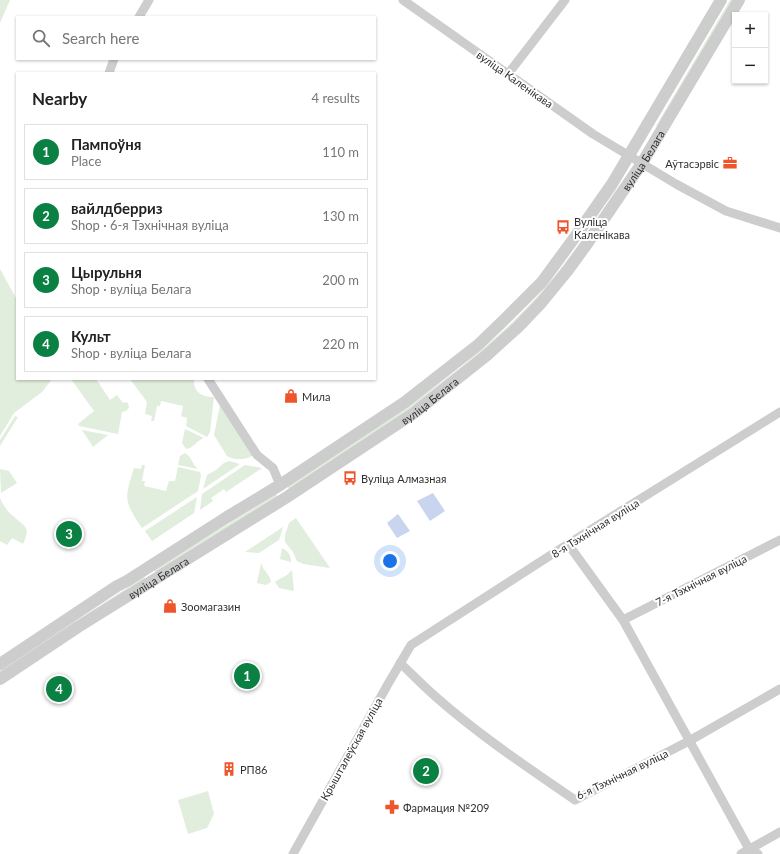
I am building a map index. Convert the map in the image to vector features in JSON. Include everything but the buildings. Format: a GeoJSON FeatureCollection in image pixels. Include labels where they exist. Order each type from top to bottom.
{"type":"FeatureCollection","features":[{"type":"Feature","properties":{"kind":"street"},"geometry":{"type":"LineString","coordinates":[[140,16],[149,0]]}},
{"type":"Feature","properties":{"kind":"street","name":"вуліца Каленікава"},"geometry":{"type":"LineString","coordinates":[[403,0],[593,134],[676,184],[726,211],[780,228]]}},
{"type":"Feature","properties":{"kind":"street"},"geometry":{"type":"LineString","coordinates":[[508,74],[565,0]]}},
{"type":"Feature","properties":{"kind":"street","name":"вуліца Белага"},"geometry":{"type":"LineString","coordinates":[[0,664],[117,586],[280,485],[405,402],[478,345],[542,282],[584,225],[612,184],[721,0]]}},
{"type":"Feature","properties":{"kind":"street","name":"вуліца Белага"},"geometry":{"type":"LineString","coordinates":[[0,679],[78,627],[276,504],[402,421],[488,355],[541,303],[568,270],[642,163],[739,0]]}},
{"type":"Feature","properties":{"kind":"street"},"geometry":{"type":"LineString","coordinates":[[109,72],[114,60]]}},
{"type":"Feature","properties":{"kind":"street"},"geometry":{"type":"LineString","coordinates":[[209,380],[258,455],[273,468],[280,485]]}},
{"type":"Feature","properties":{"kind":"street","name":"8-я Тэхнічная вуліца"},"geometry":{"type":"LineString","coordinates":[[411,645],[568,544],[780,412]]}},
{"type":"Feature","properties":{"kind":"street","name":"7-я Тэхнічная вуліца"},"geometry":{"type":"LineString","coordinates":[[623,620],[780,540]]}},
{"type":"Feature","properties":{"kind":"street"},"geometry":{"type":"LineString","coordinates":[[568,544],[623,620],[749,849],[758,854]]}},
{"type":"Feature","properties":{"kind":"street","name":"Крышталеўская вуліца"},"geometry":{"type":"LineString","coordinates":[[293,854],[411,645]]}},
{"type":"Feature","properties":{"kind":"street","name":"6-я Тэхнічная вуліца"},"geometry":{"type":"LineString","coordinates":[[400,663],[461,718],[574,800],[689,741],[780,689]]}},
{"type":"Feature","properties":{"kind":"street"},"geometry":{"type":"LineString","coordinates":[[741,854],[780,832]]}},
{"type":"Feature","properties":{"kind":"green space"},"geometry":{"type":"Polygon","coordinates":[[[0,0],[10,0],[0,23],[0,0]]]}},
{"type":"Feature","properties":{"kind":"green space"},"geometry":{"type":"Polygon","coordinates":[[[730,0],[735,0],[659,128],[656,126],[730,0]]]}},
{"type":"Feature","properties":{"kind":"green space"},"geometry":{"type":"Polygon","coordinates":[[[616,190],[620,192],[548,291],[455,378],[290,491],[287,486],[415,401],[477,354],[506,328],[556,275],[616,190]]]}},
{"type":"Feature","properties":{"kind":"green space"},"geometry":{"type":"Polygon","coordinates":[[[0,269],[16,298],[16,380],[51,380],[42,392],[14,413],[0,436],[0,269]]]}},
{"type":"Feature","properties":{"kind":"green space"},"geometry":{"type":"Polygon","coordinates":[[[72,380],[97,380],[110,400],[117,395],[123,403],[128,403],[129,408],[122,412],[118,434],[79,426],[78,424],[94,411],[72,380]]]}},
{"type":"Feature","properties":{"kind":"green space"},"geometry":{"type":"Polygon","coordinates":[[[131,380],[194,380],[195,387],[199,393],[214,397],[210,432],[207,437],[186,426],[187,418],[181,416],[183,406],[161,401],[160,406],[157,406],[154,421],[151,421],[152,416],[145,414],[147,402],[131,380]]]}},
{"type":"Feature","properties":{"kind":"green space"},"geometry":{"type":"Polygon","coordinates":[[[220,405],[254,455],[240,459],[234,459],[227,456],[214,435],[220,405]]]}},
{"type":"Feature","properties":{"kind":"green space"},"geometry":{"type":"Polygon","coordinates":[[[15,416],[18,417],[0,446],[0,440],[15,416]]]}},
{"type":"Feature","properties":{"kind":"green space"},"geometry":{"type":"Polygon","coordinates":[[[185,429],[204,438],[186,449],[182,443],[185,429]]]}},
{"type":"Feature","properties":{"kind":"green space"},"geometry":{"type":"Polygon","coordinates":[[[82,430],[108,435],[93,447],[82,430]]]}},
{"type":"Feature","properties":{"kind":"green space"},"geometry":{"type":"Polygon","coordinates":[[[185,453],[189,456],[198,469],[178,465],[180,456],[185,453]]]}},
{"type":"Feature","properties":{"kind":"green space"},"geometry":{"type":"Polygon","coordinates":[[[229,461],[240,464],[203,489],[207,475],[229,461]]]}},
{"type":"Feature","properties":{"kind":"green space"},"geometry":{"type":"Polygon","coordinates":[[[142,465],[145,465],[142,481],[145,481],[144,486],[166,491],[169,481],[175,481],[178,467],[200,472],[201,476],[198,491],[142,528],[129,506],[127,494],[134,468],[141,469],[142,465]]]}},
{"type":"Feature","properties":{"kind":"green space"},"geometry":{"type":"Polygon","coordinates":[[[245,465],[262,468],[226,492],[224,489],[211,498],[213,501],[200,510],[202,494],[245,465]]]}},
{"type":"Feature","properties":{"kind":"green space"},"geometry":{"type":"Polygon","coordinates":[[[0,469],[9,471],[17,483],[1,493],[0,469]]]}},
{"type":"Feature","properties":{"kind":"green space"},"geometry":{"type":"Polygon","coordinates":[[[276,494],[278,497],[157,575],[154,570],[276,494]]]}},
{"type":"Feature","properties":{"kind":"green space"},"geometry":{"type":"Polygon","coordinates":[[[197,497],[194,513],[152,541],[145,531],[197,497]]]}},
{"type":"Feature","properties":{"kind":"green space"},"geometry":{"type":"Polygon","coordinates":[[[0,498],[9,512],[26,527],[27,530],[23,544],[12,538],[7,545],[0,541],[0,498]]]}},
{"type":"Feature","properties":{"kind":"green space"},"geometry":{"type":"Polygon","coordinates":[[[296,518],[330,568],[303,564],[297,561],[293,552],[285,542],[285,535],[289,523],[296,518]]]}},
{"type":"Feature","properties":{"kind":"green space"},"geometry":{"type":"Polygon","coordinates":[[[283,527],[279,540],[259,553],[245,552],[283,527]]]}},
{"type":"Feature","properties":{"kind":"green space"},"geometry":{"type":"Polygon","coordinates":[[[282,548],[289,554],[291,562],[280,559],[282,548]]]}},
{"type":"Feature","properties":{"kind":"green space"},"geometry":{"type":"Polygon","coordinates":[[[261,563],[271,582],[266,585],[257,583],[261,563]]]}},
{"type":"Feature","properties":{"kind":"green space"},"geometry":{"type":"Polygon","coordinates":[[[292,570],[294,591],[279,588],[275,582],[287,575],[292,570]]]}},
{"type":"Feature","properties":{"kind":"green space"},"geometry":{"type":"Polygon","coordinates":[[[144,577],[147,580],[0,675],[0,670],[144,577]]]}},
{"type":"Feature","properties":{"kind":"green space"},"geometry":{"type":"Polygon","coordinates":[[[208,791],[214,814],[207,828],[188,834],[178,800],[208,791]]]}},
{"type":"Feature","properties":{"kind":"water"},"geometry":{"type":"Polygon","coordinates":[[[433,493],[445,511],[430,521],[417,501],[433,493]]]}},
{"type":"Feature","properties":{"kind":"water"},"geometry":{"type":"Polygon","coordinates":[[[398,514],[410,531],[397,538],[387,523],[398,514]]]}},
{"type":"Feature","properties":{"kind":"place","name":"Аўтасэрвіс"},"geometry":{"type":"Point","coordinates":[730,163]}},
{"type":"Feature","properties":{"kind":"place","name":"Вуліца Каленікава"},"geometry":{"type":"Point","coordinates":[563,227]}},
{"type":"Feature","properties":{"kind":"place","name":"Мила"},"geometry":{"type":"Point","coordinates":[291,396]}},
{"type":"Feature","properties":{"kind":"place","name":"Вуліца Алмазная"},"geometry":{"type":"Point","coordinates":[350,478]}},
{"type":"Feature","properties":{"kind":"place","name":"Цырульня"},"geometry":{"type":"Point","coordinates":[69,534]}},
{"type":"Feature","properties":{"kind":"place","name":"Зоомагазин"},"geometry":{"type":"Point","coordinates":[170,606]}},
{"type":"Feature","properties":{"kind":"place","name":"Пампоўня"},"geometry":{"type":"Point","coordinates":[247,676]}},
{"type":"Feature","properties":{"kind":"place","name":"Культ"},"geometry":{"type":"Point","coordinates":[59,689]}},
{"type":"Feature","properties":{"kind":"place","name":"РП86"},"geometry":{"type":"Point","coordinates":[229,769]}},
{"type":"Feature","properties":{"kind":"place","name":"вайлдберриз"},"geometry":{"type":"Point","coordinates":[426,771]}},
{"type":"Feature","properties":{"kind":"place","name":"Фармация №209"},"geometry":{"type":"Point","coordinates":[392,807]}}]}
